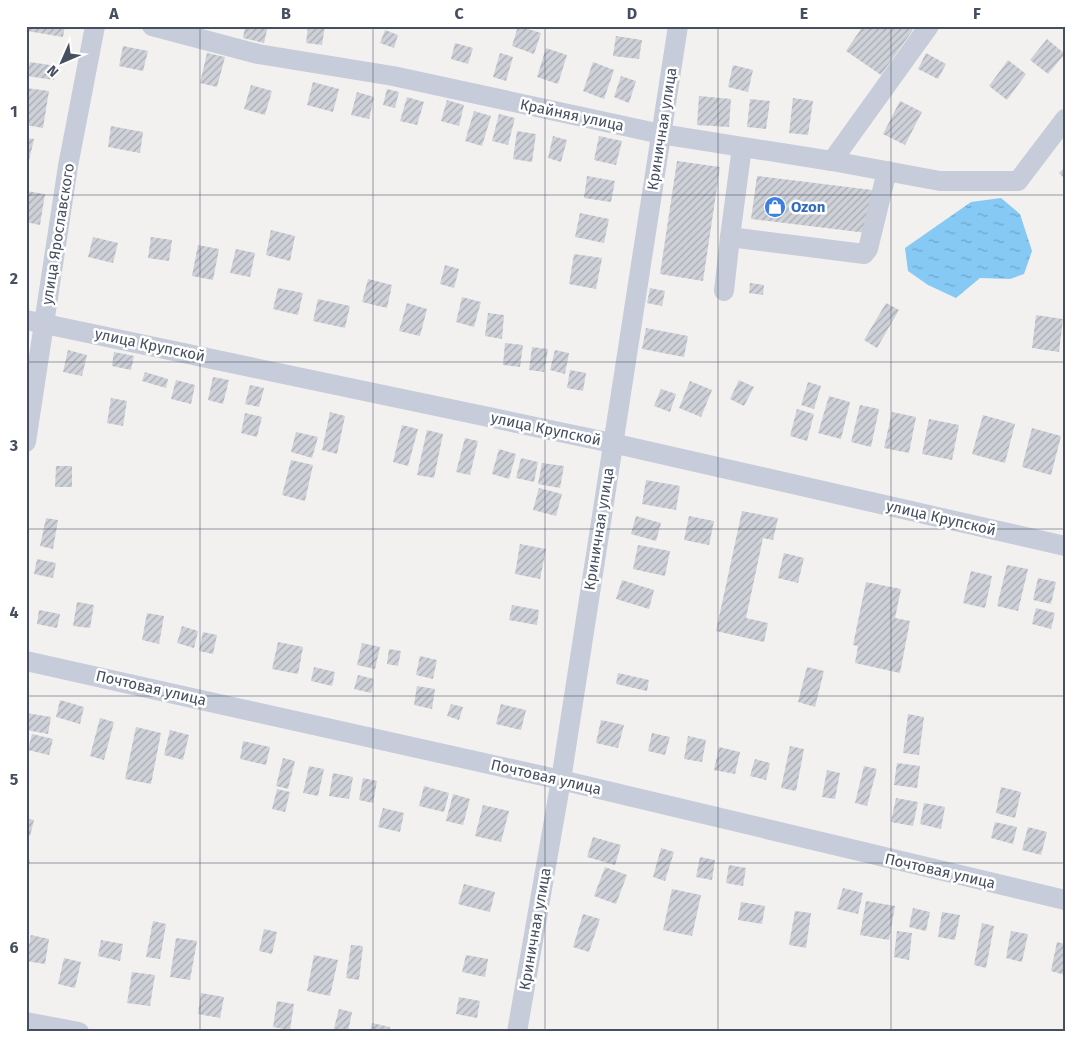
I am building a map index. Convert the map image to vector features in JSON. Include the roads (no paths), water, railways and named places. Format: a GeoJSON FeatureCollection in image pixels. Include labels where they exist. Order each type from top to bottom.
{"type":"FeatureCollection","features":[{"type":"Feature","properties":{"kind":"street","name":"улица Ярославского"},"geometry":{"type":"LineString","coordinates":[[26,442],[35,321],[95,26]]}},
{"type":"Feature","properties":{"kind":"street","name":"Крайняя улица"},"geometry":{"type":"LineString","coordinates":[[152,26],[258,54],[393,76],[661,134],[940,181],[1018,181],[1065,119]]}},
{"type":"Feature","properties":{"kind":"street","name":"Криничная улица"},"geometry":{"type":"LineString","coordinates":[[517,1032],[561,780],[678,26]]}},
{"type":"Feature","properties":{"kind":"street"},"geometry":{"type":"LineString","coordinates":[[832,162],[929,26]]}},
{"type":"Feature","properties":{"kind":"street"},"geometry":{"type":"LineString","coordinates":[[724,291],[742,147]]}},
{"type":"Feature","properties":{"kind":"street"},"geometry":{"type":"LineString","coordinates":[[730,238],[864,254],[868,249],[887,171]]}},
{"type":"Feature","properties":{"kind":"street","name":"улица Крупской"},"geometry":{"type":"LineString","coordinates":[[35,321],[612,443],[1065,546]]}},
{"type":"Feature","properties":{"kind":"street","name":"Почтовая улица"},"geometry":{"type":"LineString","coordinates":[[26,660],[561,780],[1065,900]]}},
{"type":"Feature","properties":{"kind":"street"},"geometry":{"type":"LineString","coordinates":[[26,1022],[79,1032]]}},
{"type":"Feature","properties":{"kind":"water"},"geometry":{"type":"Polygon","coordinates":[[[1001,198],[1020,214],[1032,251],[1024,274],[1010,279],[980,278],[956,298],[928,285],[908,271],[905,248],[971,202],[1001,198]]]}},
{"type":"Feature","properties":{"kind":"place","name":"Ozon"},"geometry":{"type":"Point","coordinates":[775,207]}}]}
